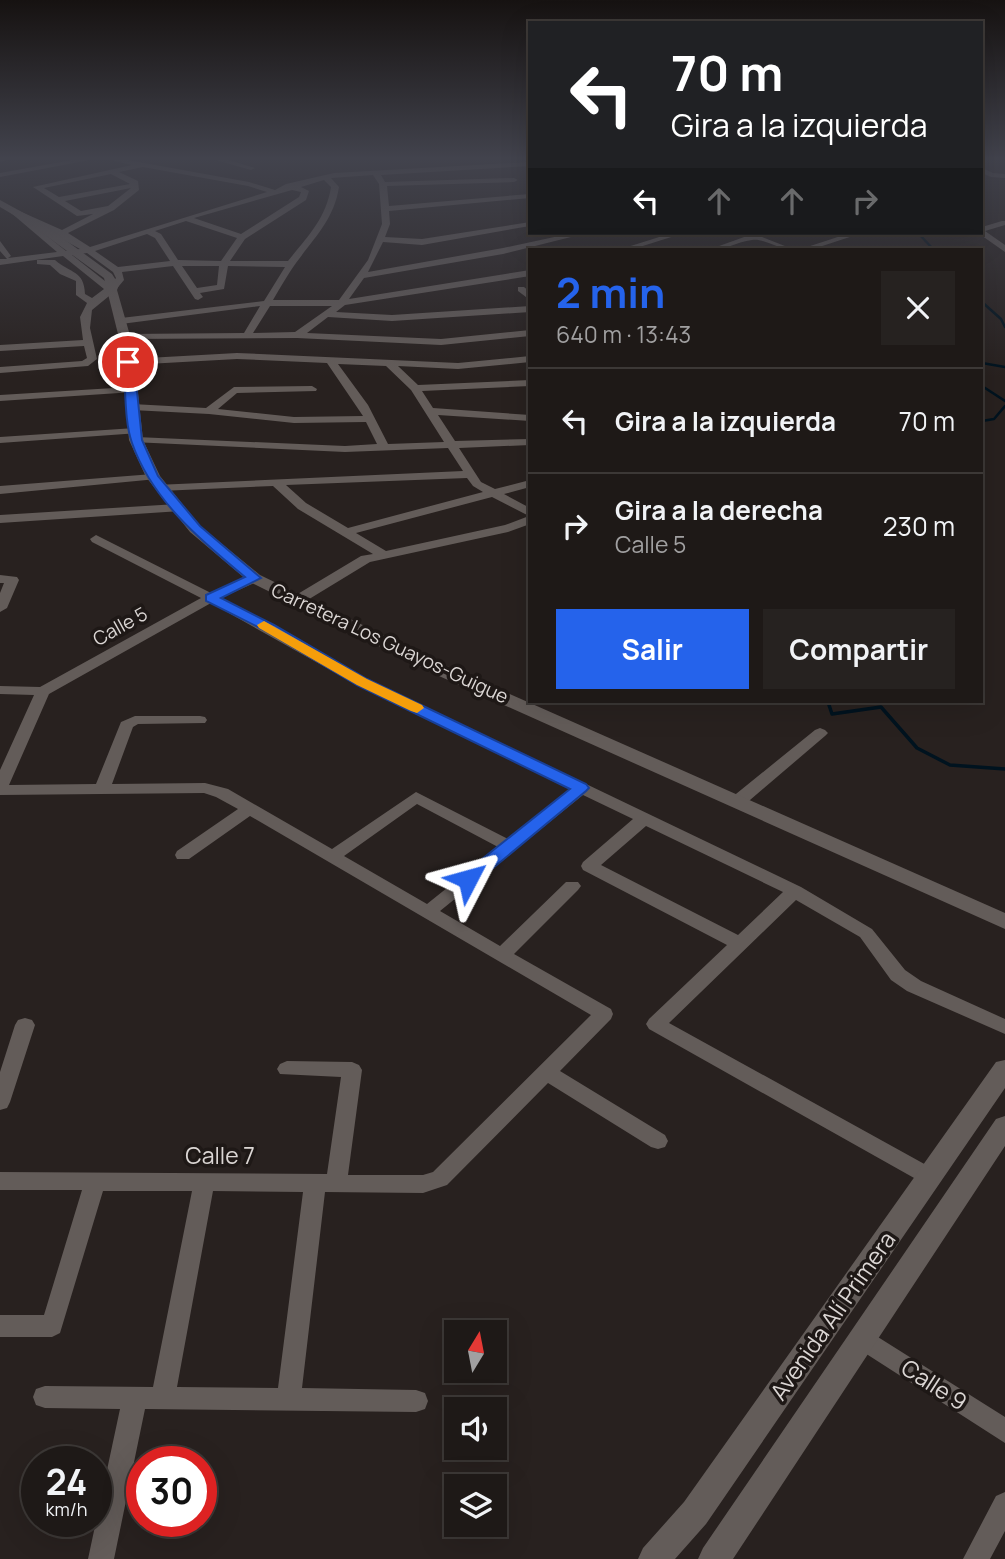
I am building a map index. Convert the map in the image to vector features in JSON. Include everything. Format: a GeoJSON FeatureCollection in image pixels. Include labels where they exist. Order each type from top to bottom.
{"type":"FeatureCollection","features":[{"type":"Feature","properties":{"kind":"main road","name":"Carretera Los Guayos-Guigue"},"geometry":{"type":"LineString","coordinates":[[47,232],[99,269],[113,285],[111,290],[125,337],[136,436],[157,482],[195,529],[254,578],[445,672],[1005,922]]}},
{"type":"Feature","properties":{"kind":"main road","name":"Avenida Alí Primera"},"geometry":{"type":"LineString","coordinates":[[654,1559],[695,1513],[1005,1069]]}},
{"type":"Feature","properties":{"kind":"main road","name":"Avenida Alí Primera"},"geometry":{"type":"LineString","coordinates":[[714,1559],[1005,1126]]}},
{"type":"Feature","properties":{"kind":"street"},"geometry":{"type":"LineString","coordinates":[[36,232],[111,290]]}},
{"type":"Feature","properties":{"kind":"street"},"geometry":{"type":"LineString","coordinates":[[0,370],[84,364],[92,359],[83,321],[91,302],[111,290],[121,278],[116,270],[64,232]]}},
{"type":"Feature","properties":{"kind":"street"},"geometry":{"type":"LineString","coordinates":[[3,259],[86,248],[146,232]]}},
{"type":"Feature","properties":{"kind":"street"},"geometry":{"type":"LineString","coordinates":[[150,232],[158,236],[178,263],[204,309]]}},
{"type":"Feature","properties":{"kind":"street"},"geometry":{"type":"LineString","coordinates":[[227,232],[242,237]]}},
{"type":"Feature","properties":{"kind":"street"},"geometry":{"type":"LineString","coordinates":[[194,290],[221,287],[224,263],[242,237],[250,232]]}},
{"type":"Feature","properties":{"kind":"street"},"geometry":{"type":"LineString","coordinates":[[247,335],[291,264],[319,232]]}},
{"type":"Feature","properties":{"kind":"street"},"geometry":{"type":"LineString","coordinates":[[297,335],[342,303],[364,275],[383,232]]}},
{"type":"Feature","properties":{"kind":"street"},"geometry":{"type":"LineString","coordinates":[[379,239],[422,242],[480,232]]}},
{"type":"Feature","properties":{"kind":"street"},"geometry":{"type":"LineString","coordinates":[[983,232],[1005,248]]}},
{"type":"Feature","properties":{"kind":"street"},"geometry":{"type":"LineString","coordinates":[[364,275],[503,251],[574,235]]}},
{"type":"Feature","properties":{"kind":"street"},"geometry":{"type":"LineString","coordinates":[[629,248],[673,235]]}},
{"type":"Feature","properties":{"kind":"street"},"geometry":{"type":"LineString","coordinates":[[717,248],[747,235]]}},
{"type":"Feature","properties":{"kind":"street"},"geometry":{"type":"LineString","coordinates":[[752,235],[786,248]]}},
{"type":"Feature","properties":{"kind":"street"},"geometry":{"type":"LineString","coordinates":[[809,248],[851,235]]}},
{"type":"Feature","properties":{"kind":"street"},"geometry":{"type":"LineString","coordinates":[[0,244],[3,259]]}},
{"type":"Feature","properties":{"kind":"street"},"geometry":{"type":"LineString","coordinates":[[503,251],[522,266]]}},
{"type":"Feature","properties":{"kind":"street"},"geometry":{"type":"LineString","coordinates":[[3,259],[55,263],[63,272],[76,276],[80,281],[81,295],[91,302]]}},
{"type":"Feature","properties":{"kind":"street"},"geometry":{"type":"LineString","coordinates":[[116,270],[178,263],[291,264]]}},
{"type":"Feature","properties":{"kind":"street"},"geometry":{"type":"LineString","coordinates":[[121,321],[267,303],[342,303],[522,266]]}},
{"type":"Feature","properties":{"kind":"street"},"geometry":{"type":"LineString","coordinates":[[521,289],[528,295]]}},
{"type":"Feature","properties":{"kind":"street"},"geometry":{"type":"LineString","coordinates":[[324,314],[392,318],[528,309]]}},
{"type":"Feature","properties":{"kind":"street"},"geometry":{"type":"LineString","coordinates":[[125,337],[297,335],[441,342],[528,333]]}},
{"type":"Feature","properties":{"kind":"street"},"geometry":{"type":"LineString","coordinates":[[0,348],[88,343]]}},
{"type":"Feature","properties":{"kind":"street"},"geometry":{"type":"LineString","coordinates":[[128,362],[216,356],[458,366],[528,359]]}},
{"type":"Feature","properties":{"kind":"street"},"geometry":{"type":"LineString","coordinates":[[331,361],[370,419],[383,446]]}},
{"type":"Feature","properties":{"kind":"street"},"geometry":{"type":"LineString","coordinates":[[391,365],[415,388],[468,474],[477,484],[528,512]]}},
{"type":"Feature","properties":{"kind":"street"},"geometry":{"type":"LineString","coordinates":[[415,388],[528,383]]}},
{"type":"Feature","properties":{"kind":"street"},"geometry":{"type":"LineString","coordinates":[[0,398],[130,390]]}},
{"type":"Feature","properties":{"kind":"street"},"geometry":{"type":"LineString","coordinates":[[209,411],[234,390],[312,390]]}},
{"type":"Feature","properties":{"kind":"street"},"geometry":{"type":"LineString","coordinates":[[132,407],[209,411],[294,420],[370,419]]}},
{"type":"Feature","properties":{"kind":"street"},"geometry":{"type":"LineString","coordinates":[[430,411],[528,418]]}},
{"type":"Feature","properties":{"kind":"street"},"geometry":{"type":"LineString","coordinates":[[0,440],[136,436],[345,449],[528,442]]}},
{"type":"Feature","properties":{"kind":"street"},"geometry":{"type":"LineString","coordinates":[[0,491],[157,482],[468,474]]}},
{"type":"Feature","properties":{"kind":"street"},"geometry":{"type":"LineString","coordinates":[[275,481],[302,506],[383,554]]}},
{"type":"Feature","properties":{"kind":"street"},"geometry":{"type":"LineString","coordinates":[[346,532],[528,484]]}},
{"type":"Feature","properties":{"kind":"street"},"geometry":{"type":"LineString","coordinates":[[0,519],[177,508]]}},
{"type":"Feature","properties":{"kind":"street"},"geometry":{"type":"LineString","coordinates":[[296,601],[347,568],[383,554],[479,535],[528,521]]}},
{"type":"Feature","properties":{"kind":"street"},"geometry":{"type":"LineString","coordinates":[[96,539],[269,628],[362,682],[794,891],[866,933],[898,975],[914,986],[1005,1027]]}},
{"type":"Feature","properties":{"kind":"street","name":"Calle 5"},"geometry":{"type":"LineString","coordinates":[[43,691],[211,598],[254,578]]}},
{"type":"Feature","properties":{"kind":"street"},"geometry":{"type":"LineString","coordinates":[[0,579],[12,580],[0,608]]}},
{"type":"Feature","properties":{"kind":"street"},"geometry":{"type":"LineString","coordinates":[[0,690],[43,691],[0,788],[205,788],[222,793],[604,1014],[546,1072],[658,1142]]}},
{"type":"Feature","properties":{"kind":"street"},"geometry":{"type":"LineString","coordinates":[[102,789],[126,725],[135,720],[200,720]]}},
{"type":"Feature","properties":{"kind":"street"},"geometry":{"type":"LineString","coordinates":[[737,802],[820,733]]}},
{"type":"Feature","properties":{"kind":"street"},"geometry":{"type":"LineString","coordinates":[[428,912],[581,788]]}},
{"type":"Feature","properties":{"kind":"street"},"geometry":{"type":"LineString","coordinates":[[332,857],[416,797],[509,846]]}},
{"type":"Feature","properties":{"kind":"street"},"geometry":{"type":"LineString","coordinates":[[183,855],[250,809]]}},
{"type":"Feature","properties":{"kind":"street"},"geometry":{"type":"LineString","coordinates":[[645,818],[589,866],[739,944]]}},
{"type":"Feature","properties":{"kind":"street"},"geometry":{"type":"LineString","coordinates":[[502,955],[572,886]]}},
{"type":"Feature","properties":{"kind":"street"},"geometry":{"type":"LineString","coordinates":[[794,891],[656,1024],[930,1177]]}},
{"type":"Feature","properties":{"kind":"street"},"geometry":{"type":"LineString","coordinates":[[0,1102],[24,1025]]}},
{"type":"Feature","properties":{"kind":"street"},"geometry":{"type":"LineString","coordinates":[[287,1069],[352,1070],[325,1183],[289,1400]]}},
{"type":"Feature","properties":{"kind":"street","name":"Calle 7"},"geometry":{"type":"LineString","coordinates":[[0,1181],[423,1184],[440,1179],[546,1072]]}},
{"type":"Feature","properties":{"kind":"street"},"geometry":{"type":"LineString","coordinates":[[0,1326],[52,1326],[94,1181]]}},
{"type":"Feature","properties":{"kind":"street"},"geometry":{"type":"LineString","coordinates":[[163,1399],[204,1182]]}},
{"type":"Feature","properties":{"kind":"street","name":"Calle 9"},"geometry":{"type":"LineString","coordinates":[[862,1338],[1005,1431]]}},
{"type":"Feature","properties":{"kind":"street"},"geometry":{"type":"LineString","coordinates":[[45,1398],[416,1401]]}},
{"type":"Feature","properties":{"kind":"street"},"geometry":{"type":"LineString","coordinates":[[101,1559],[135,1398]]}},
{"type":"Feature","properties":{"kind":"street"},"geometry":{"type":"LineString","coordinates":[[976,1559],[1005,1506]]}},
{"type":"Feature","properties":{"kind":"waterway"},"geometry":{"type":"LineString","coordinates":[[920,235],[932,248]]}},
{"type":"Feature","properties":{"kind":"waterway"},"geometry":{"type":"LineString","coordinates":[[983,303],[1001,319],[1005,327]]}},
{"type":"Feature","properties":{"kind":"waterway"},"geometry":{"type":"LineString","coordinates":[[983,363],[1005,367]]}},
{"type":"Feature","properties":{"kind":"waterway"},"geometry":{"type":"LineString","coordinates":[[983,387],[1005,401]]}},
{"type":"Feature","properties":{"kind":"waterway"},"geometry":{"type":"LineString","coordinates":[[983,421],[994,419],[1005,406]]}},
{"type":"Feature","properties":{"kind":"waterway"},"geometry":{"type":"LineString","coordinates":[[828,703],[832,714],[881,707],[917,748],[950,765],[1005,769]]}},
{"type":"Feature","properties":{"kind":"slow traffic"},"geometry":{"type":"LineString","coordinates":[[264,625],[362,682],[417,708]]}},
{"type":"Feature","properties":{"kind":"route"},"geometry":{"type":"LineString","coordinates":[[128,362],[136,440],[153,477],[195,529],[254,578],[211,598],[362,682],[581,788],[468,879]]}}]}
